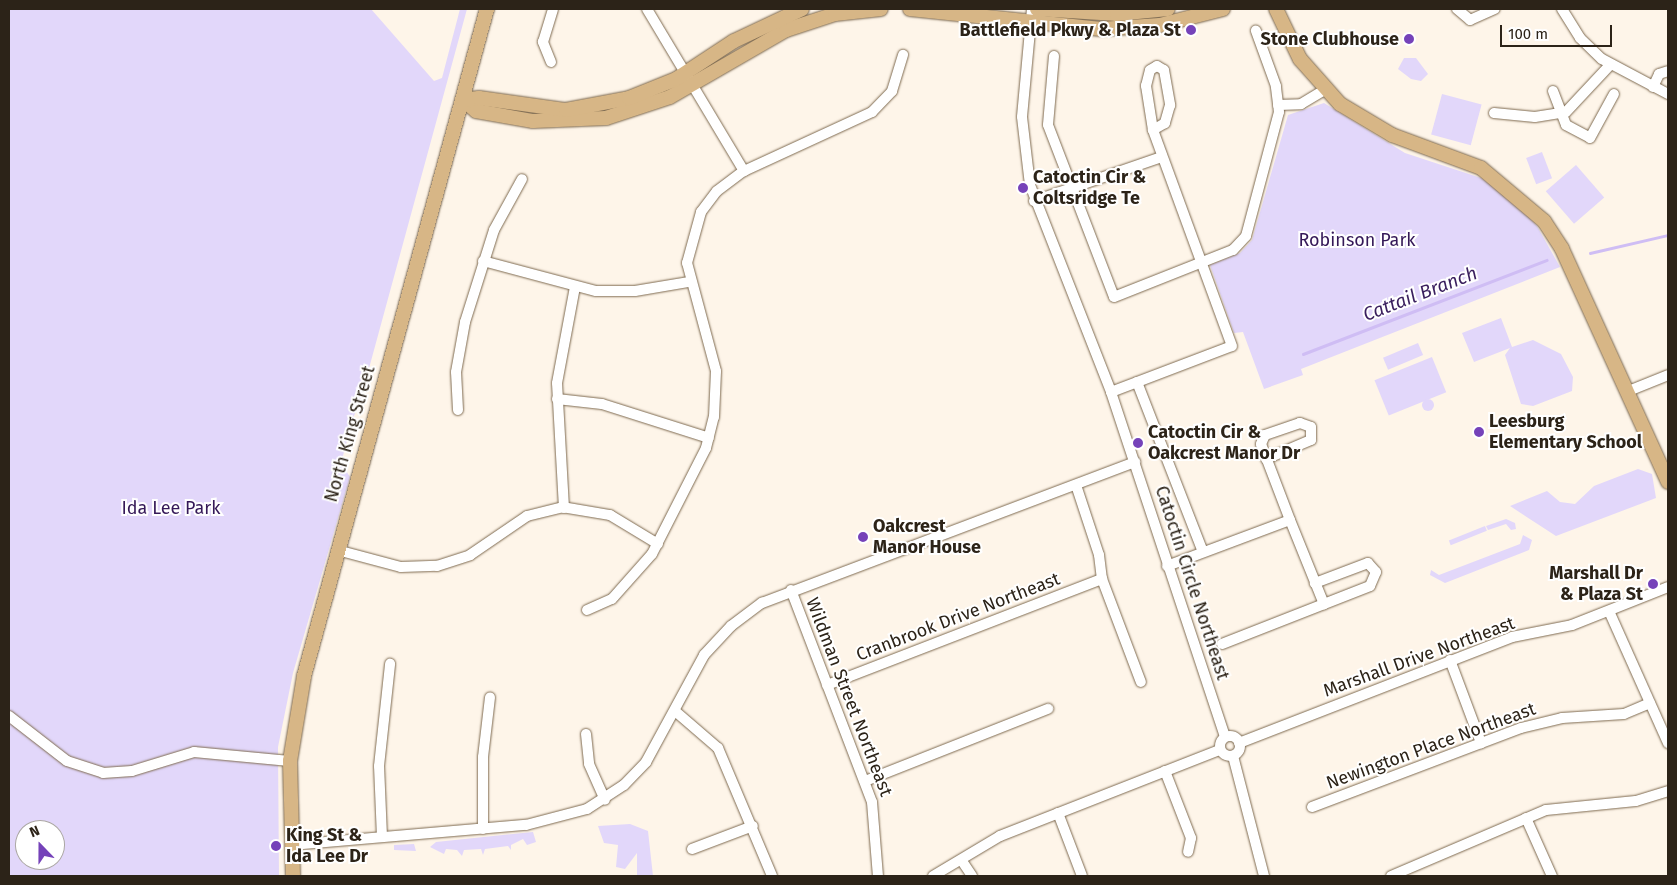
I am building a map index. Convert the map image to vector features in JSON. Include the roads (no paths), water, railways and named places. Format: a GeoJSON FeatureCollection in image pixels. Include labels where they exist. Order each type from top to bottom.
{"type":"FeatureCollection","features":[{"type":"Feature","properties":{"kind":"main road","name":"North King Street"},"geometry":{"type":"LineString","coordinates":[[292,876],[290,761],[304,676],[337,550],[487,9]]}},
{"type":"Feature","properties":{"kind":"main road"},"geometry":{"type":"LineString","coordinates":[[463,100],[479,98],[547,110],[586,108],[646,92],[685,73],[753,30],[802,9]]}},
{"type":"Feature","properties":{"kind":"main road"},"geometry":{"type":"LineString","coordinates":[[463,100],[476,111],[555,123],[625,114],[692,86],[786,30],[835,14],[882,9]]}},
{"type":"Feature","properties":{"kind":"main road"},"geometry":{"type":"LineString","coordinates":[[910,9],[1032,15],[1128,28],[1223,9]]}},
{"type":"Feature","properties":{"kind":"main road"},"geometry":{"type":"LineString","coordinates":[[1037,9],[1117,14],[1168,9]]}},
{"type":"Feature","properties":{"kind":"main road"},"geometry":{"type":"LineString","coordinates":[[1276,9],[1300,59],[1324,90],[1366,122],[1392,135],[1481,168],[1527,203],[1562,250],[1626,392],[1667,476]]}},
{"type":"Feature","properties":{"kind":"street"},"geometry":{"type":"LineString","coordinates":[[551,62],[544,42],[553,9]]}},
{"type":"Feature","properties":{"kind":"street"},"geometry":{"type":"LineString","coordinates":[[647,9],[744,170]]}},
{"type":"Feature","properties":{"kind":"street"},"geometry":{"type":"LineString","coordinates":[[1457,9],[1470,20],[1495,9]]}},
{"type":"Feature","properties":{"kind":"street"},"geometry":{"type":"LineString","coordinates":[[1562,9],[1580,38],[1610,65],[1668,94]]}},
{"type":"Feature","properties":{"kind":"street","name":"Catoctin Circle Northeast"},"geometry":{"type":"LineString","coordinates":[[1032,15],[1022,133],[1034,201],[1063,261],[1112,392],[1167,566],[1226,737]]}},
{"type":"Feature","properties":{"kind":"street"},"geometry":{"type":"LineString","coordinates":[[1054,56],[1048,125],[1070,189],[1114,297],[1233,250],[1246,236],[1275,137],[1278,105],[1256,31]]}},
{"type":"Feature","properties":{"kind":"street"},"geometry":{"type":"LineString","coordinates":[[588,610],[612,599],[658,544],[709,438],[716,371],[689,282],[687,250],[695,223],[717,191],[744,170],[872,112],[892,91],[902,55]]}},
{"type":"Feature","properties":{"kind":"street"},"geometry":{"type":"LineString","coordinates":[[1494,114],[1561,114],[1583,99],[1610,65]]}},
{"type":"Feature","properties":{"kind":"street"},"geometry":{"type":"LineString","coordinates":[[1112,392],[1232,346],[1153,130],[1146,86],[1150,70],[1157,66],[1164,70],[1170,105],[1165,124],[1153,130]]}},
{"type":"Feature","properties":{"kind":"street"},"geometry":{"type":"LineString","coordinates":[[1653,87],[1659,74],[1668,71]]}},
{"type":"Feature","properties":{"kind":"street"},"geometry":{"type":"LineString","coordinates":[[1278,105],[1301,104],[1324,90]]}},
{"type":"Feature","properties":{"kind":"street"},"geometry":{"type":"LineString","coordinates":[[1553,90],[1561,114],[1574,134],[1590,138],[1614,94]]}},
{"type":"Feature","properties":{"kind":"street"},"geometry":{"type":"LineString","coordinates":[[1034,201],[1162,157]]}},
{"type":"Feature","properties":{"kind":"street"},"geometry":{"type":"LineString","coordinates":[[458,410],[459,347],[483,261],[499,218],[522,179]]}},
{"type":"Feature","properties":{"kind":"street"},"geometry":{"type":"LineString","coordinates":[[483,261],[575,287],[617,292],[689,282]]}},
{"type":"Feature","properties":{"kind":"street"},"geometry":{"type":"LineString","coordinates":[[564,508],[557,399],[560,352],[575,287]]}},
{"type":"Feature","properties":{"kind":"street"},"geometry":{"type":"LineString","coordinates":[[1626,392],[1668,375]]}},
{"type":"Feature","properties":{"kind":"street"},"geometry":{"type":"LineString","coordinates":[[1137,382],[1203,552]]}},
{"type":"Feature","properties":{"kind":"street"},"geometry":{"type":"LineString","coordinates":[[557,399],[602,404],[709,438]]}},
{"type":"Feature","properties":{"kind":"street"},"geometry":{"type":"LineString","coordinates":[[1266,460],[1311,440],[1311,427],[1300,423],[1266,435],[1261,444],[1266,460],[1324,604]]}},
{"type":"Feature","properties":{"kind":"street"},"geometry":{"type":"LineString","coordinates":[[291,844],[382,838],[559,819],[605,800],[646,762],[713,643],[747,613],[791,590],[884,559],[1135,462]]}},
{"type":"Feature","properties":{"kind":"street"},"geometry":{"type":"LineString","coordinates":[[1076,485],[1099,555],[1102,579],[1141,682]]}},
{"type":"Feature","properties":{"kind":"street"},"geometry":{"type":"LineString","coordinates":[[337,550],[401,567],[438,566],[470,555],[527,516],[564,508],[610,515],[658,544]]}},
{"type":"Feature","properties":{"kind":"street"},"geometry":{"type":"LineString","coordinates":[[1167,566],[1290,520]]}},
{"type":"Feature","properties":{"kind":"street"},"geometry":{"type":"LineString","coordinates":[[1222,644],[1370,586],[1376,572],[1368,563],[1315,583]]}},
{"type":"Feature","properties":{"kind":"street","name":"Cranbrook Drive Northeast"},"geometry":{"type":"LineString","coordinates":[[827,685],[1102,579]]}},
{"type":"Feature","properties":{"kind":"street","name":"Marshall Drive Northeast"},"geometry":{"type":"LineString","coordinates":[[1239,743],[1512,636],[1555,629],[1609,611],[1668,587]]}},
{"type":"Feature","properties":{"kind":"street","name":"Wildman Street Northeast"},"geometry":{"type":"LineString","coordinates":[[791,590],[865,781],[875,817],[878,876]]}},
{"type":"Feature","properties":{"kind":"street"},"geometry":{"type":"LineString","coordinates":[[1609,611],[1668,742]]}},
{"type":"Feature","properties":{"kind":"street"},"geometry":{"type":"LineString","coordinates":[[1450,660],[1481,742]]}},
{"type":"Feature","properties":{"kind":"street"},"geometry":{"type":"LineString","coordinates":[[382,838],[379,766],[390,664]]}},
{"type":"Feature","properties":{"kind":"street"},"geometry":{"type":"LineString","coordinates":[[483,828],[483,757],[490,697]]}},
{"type":"Feature","properties":{"kind":"street","name":"Newington Place Northeast"},"geometry":{"type":"LineString","coordinates":[[1312,808],[1481,742],[1541,722],[1624,714],[1650,703]]}},
{"type":"Feature","properties":{"kind":"street"},"geometry":{"type":"LineString","coordinates":[[865,781],[1048,710]]}},
{"type":"Feature","properties":{"kind":"street"},"geometry":{"type":"LineString","coordinates":[[675,711],[718,748],[753,826],[772,876]]}},
{"type":"Feature","properties":{"kind":"street"},"geometry":{"type":"LineString","coordinates":[[9,716],[67,761],[103,773],[132,771],[194,752],[290,761]]}},
{"type":"Feature","properties":{"kind":"street"},"geometry":{"type":"LineString","coordinates":[[586,734],[589,764],[605,800]]}},
{"type":"Feature","properties":{"kind":"street"},"geometry":{"type":"LineString","coordinates":[[933,876],[962,861],[1000,836],[1220,750],[1226,737],[1239,743],[1233,756],[1264,876]]}},
{"type":"Feature","properties":{"kind":"street"},"geometry":{"type":"LineString","coordinates":[[1220,750],[1233,756]]}},
{"type":"Feature","properties":{"kind":"street"},"geometry":{"type":"LineString","coordinates":[[1165,771],[1191,838],[1188,852]]}},
{"type":"Feature","properties":{"kind":"street"},"geometry":{"type":"LineString","coordinates":[[1391,876],[1526,818],[1563,806],[1636,801],[1668,791]]}},
{"type":"Feature","properties":{"kind":"street"},"geometry":{"type":"LineString","coordinates":[[1058,813],[1082,876]]}},
{"type":"Feature","properties":{"kind":"street"},"geometry":{"type":"LineString","coordinates":[[1526,818],[1552,876]]}},
{"type":"Feature","properties":{"kind":"street"},"geometry":{"type":"LineString","coordinates":[[692,849],[753,826]]}},
{"type":"Feature","properties":{"kind":"street"},"geometry":{"type":"LineString","coordinates":[[962,861],[972,876]]}},
{"type":"Feature","properties":{"kind":"waterway","name":"Cattail Branch"},"geometry":{"type":"LineString","coordinates":[[1590,253],[1668,235]]}},
{"type":"Feature","properties":{"kind":"waterway","name":"Cattail Branch"},"geometry":{"type":"LineString","coordinates":[[1303,354],[1547,260]]}},
{"type":"Feature","properties":{"kind":"place","name":"Battlefield Pkwy & Plaza St"},"geometry":{"type":"Point","coordinates":[1191,30]}},
{"type":"Feature","properties":{"kind":"place","name":"Stone Clubhouse"},"geometry":{"type":"Point","coordinates":[1409,39]}},
{"type":"Feature","properties":{"kind":"place","name":"Catoctin Cir & Coltsridge Te"},"geometry":{"type":"Point","coordinates":[1023,188]}},
{"type":"Feature","properties":{"kind":"place","name":"Leesburg Elementary School"},"geometry":{"type":"Point","coordinates":[1479,432]}},
{"type":"Feature","properties":{"kind":"place","name":"Catoctin Cir & Oakcrest Manor Dr"},"geometry":{"type":"Point","coordinates":[1138,443]}},
{"type":"Feature","properties":{"kind":"place","name":"Oakcrest Manor House"},"geometry":{"type":"Point","coordinates":[863,537]}},
{"type":"Feature","properties":{"kind":"place","name":"Marshall Dr & Plaza St"},"geometry":{"type":"Point","coordinates":[1653,584]}},
{"type":"Feature","properties":{"kind":"place","name":"King St & Ida Lee Dr"},"geometry":{"type":"Point","coordinates":[276,846]}},
{"type":"Feature","properties":{"kind":"park label","name":"Robinson Park"},"geometry":{"type":"Point","coordinates":[1357,240]}},
{"type":"Feature","properties":{"kind":"park label","name":"Ida Lee Park"},"geometry":{"type":"Point","coordinates":[171,508]}}]}
